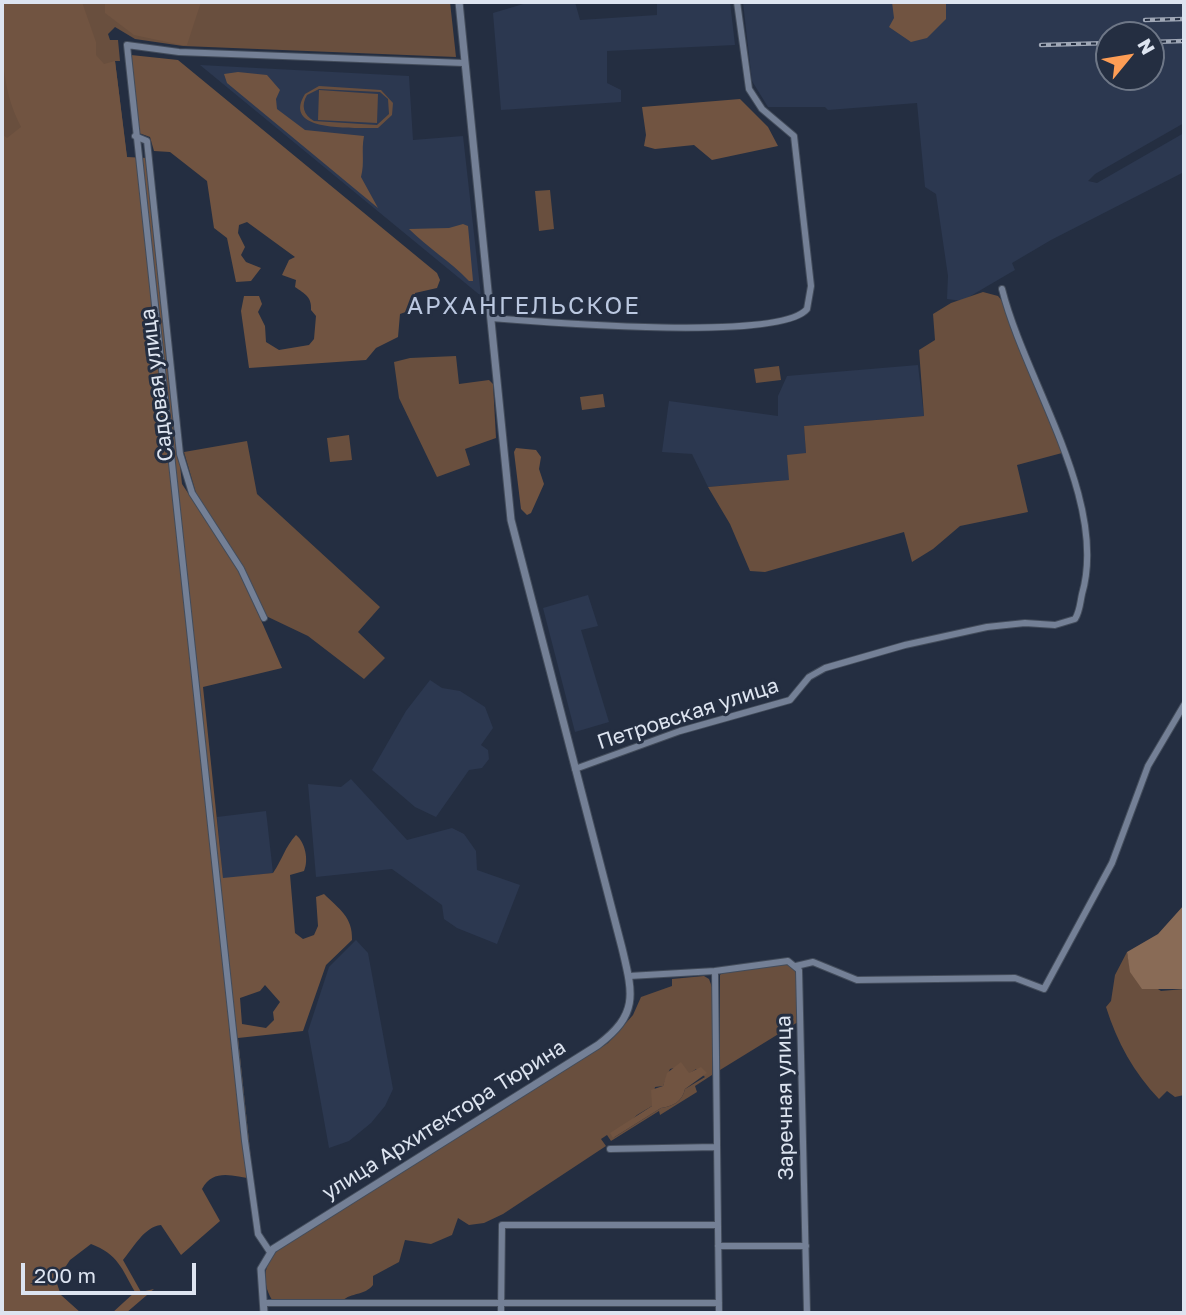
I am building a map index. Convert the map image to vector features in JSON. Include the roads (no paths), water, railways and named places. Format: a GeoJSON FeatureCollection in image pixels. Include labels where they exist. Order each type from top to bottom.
{"type":"FeatureCollection","features":[{"type":"Feature","properties":{"kind":"street","name":"улица Архитектора Тюрина"},"geometry":{"type":"LineString","coordinates":[[270,1252],[607,1038],[619,1027],[629,1009],[632,993],[511,520],[458,2]]}},
{"type":"Feature","properties":{"kind":"street"},"geometry":{"type":"LineString","coordinates":[[491,318],[623,329],[667,328],[792,320],[807,309],[811,286],[794,136],[762,108],[749,89],[737,2]]}},
{"type":"Feature","properties":{"kind":"street"},"geometry":{"type":"LineString","coordinates":[[264,1313],[261,1269],[270,1252],[258,1234],[244,1141],[127,45],[179,52],[464,63]]}},
{"type":"Feature","properties":{"kind":"street","name":"Садовая улица"},"geometry":{"type":"LineString","coordinates":[[135,136],[147,141],[180,453],[192,493],[241,569],[264,618]]}},
{"type":"Feature","properties":{"kind":"street","name":"Петровская улица"},"geometry":{"type":"LineString","coordinates":[[575,769],[680,731],[790,700],[809,677],[825,668],[905,645],[987,627],[1025,623],[1055,625],[1075,619],[1088,578],[1087,528],[1055,421],[1023,355],[1002,289]]}},
{"type":"Feature","properties":{"kind":"street"},"geometry":{"type":"LineString","coordinates":[[629,975],[715,971],[788,961],[796,966],[813,962],[857,980],[1004,978],[1023,980],[1044,989],[1112,863],[1148,766],[1184,705]]}},
{"type":"Feature","properties":{"kind":"street","name":"Заречная улица"},"geometry":{"type":"LineString","coordinates":[[796,966],[802,1049],[807,1313]]}},
{"type":"Feature","properties":{"kind":"street"},"geometry":{"type":"LineString","coordinates":[[715,971],[719,1313]]}},
{"type":"Feature","properties":{"kind":"street"},"geometry":{"type":"LineString","coordinates":[[610,1149],[716,1147]]}},
{"type":"Feature","properties":{"kind":"street"},"geometry":{"type":"LineString","coordinates":[[501,1313],[502,1225],[717,1225]]}},
{"type":"Feature","properties":{"kind":"street"},"geometry":{"type":"LineString","coordinates":[[718,1246],[806,1246]]}},
{"type":"Feature","properties":{"kind":"street"},"geometry":{"type":"LineString","coordinates":[[263,1303],[719,1303]]}},
{"type":"Feature","properties":{"kind":"railway"},"geometry":{"type":"LineString","coordinates":[[1145,20],[1184,19]]}},
{"type":"Feature","properties":{"kind":"railway"},"geometry":{"type":"LineString","coordinates":[[1165,42],[1184,41]]}},
{"type":"Feature","properties":{"kind":"railway"},"geometry":{"type":"LineString","coordinates":[[1041,45],[1095,43]]}},
{"type":"Feature","properties":{"kind":"district","name":"АРХАНГЕЛЬСКОЕ"},"geometry":{"type":"Point","coordinates":[524,306]}}]}
